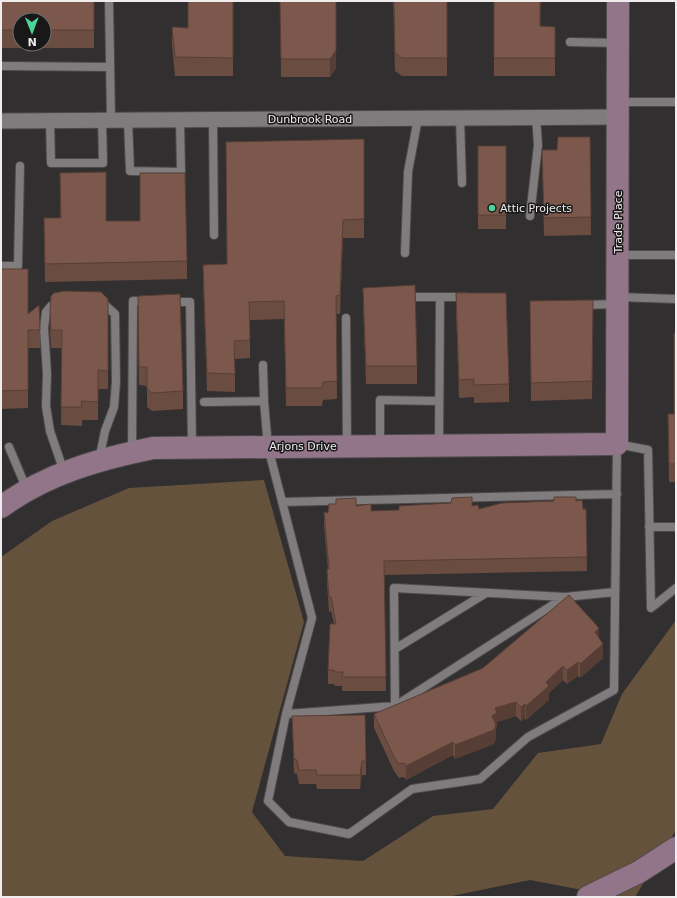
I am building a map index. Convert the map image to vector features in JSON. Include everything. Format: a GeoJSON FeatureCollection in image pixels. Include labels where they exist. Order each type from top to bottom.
{"type":"FeatureCollection","features":[{"type":"Feature","properties":{"kind":"street","name":"Trade Place"},"geometry":{"type":"LineString","coordinates":[[617,444],[618,1]]}},
{"type":"Feature","properties":{"kind":"street","name":"Dunbrook Road"},"geometry":{"type":"LineString","coordinates":[[1,121],[460,118],[536,116],[618,109]]}},
{"type":"Feature","properties":{"kind":"street","name":"Arjons Drive"},"geometry":{"type":"LineString","coordinates":[[1,507],[65,472],[99,460],[153,448],[617,444]]}},
{"type":"Feature","properties":{"kind":"street"},"geometry":{"type":"LineString","coordinates":[[588,897],[639,872],[676,848]]}},
{"type":"Feature","properties":{"kind":"lane"},"geometry":{"type":"LineString","coordinates":[[50,121],[51,163],[103,164],[110,67],[109,1]]}},
{"type":"Feature","properties":{"kind":"lane"},"geometry":{"type":"LineString","coordinates":[[570,42],[617,44]]}},
{"type":"Feature","properties":{"kind":"lane"},"geometry":{"type":"LineString","coordinates":[[1,66],[110,67]]}},
{"type":"Feature","properties":{"kind":"lane"},"geometry":{"type":"LineString","coordinates":[[618,109],[676,102]]}},
{"type":"Feature","properties":{"kind":"lane"},"geometry":{"type":"LineString","coordinates":[[530,216],[538,144],[536,116]]}},
{"type":"Feature","properties":{"kind":"lane"},"geometry":{"type":"LineString","coordinates":[[405,254],[408,172],[418,118]]}},
{"type":"Feature","properties":{"kind":"lane"},"geometry":{"type":"LineString","coordinates":[[460,118],[462,184]]}},
{"type":"Feature","properties":{"kind":"lane"},"geometry":{"type":"LineString","coordinates":[[128,120],[130,171],[181,172],[180,120]]}},
{"type":"Feature","properties":{"kind":"lane"},"geometry":{"type":"LineString","coordinates":[[213,120],[214,235]]}},
{"type":"Feature","properties":{"kind":"lane"},"geometry":{"type":"LineString","coordinates":[[1,266],[18,266],[20,166]]}},
{"type":"Feature","properties":{"kind":"lane"},"geometry":{"type":"LineString","coordinates":[[618,255],[676,255]]}},
{"type":"Feature","properties":{"kind":"lane"},"geometry":{"type":"LineString","coordinates":[[394,297],[476,297]]}},
{"type":"Feature","properties":{"kind":"lane"},"geometry":{"type":"LineString","coordinates":[[439,445],[440,297]]}},
{"type":"Feature","properties":{"kind":"lane"},"geometry":{"type":"LineString","coordinates":[[571,305],[618,301],[676,299]]}},
{"type":"Feature","properties":{"kind":"lane"},"geometry":{"type":"LineString","coordinates":[[132,452],[133,301],[190,302],[192,448]]}},
{"type":"Feature","properties":{"kind":"lane"},"geometry":{"type":"LineString","coordinates":[[65,472],[50,431],[46,406],[47,373],[44,328],[46,312],[52,306],[70,303]]}},
{"type":"Feature","properties":{"kind":"lane"},"geometry":{"type":"LineString","coordinates":[[90,304],[105,305],[115,314],[116,382],[114,407],[105,430],[99,460]]}},
{"type":"Feature","properties":{"kind":"lane"},"geometry":{"type":"LineString","coordinates":[[346,318],[347,446]]}},
{"type":"Feature","properties":{"kind":"lane"},"geometry":{"type":"LineString","coordinates":[[263,365],[264,402],[268,447],[312,618],[286,714],[268,801],[289,822],[349,834],[412,789],[480,779],[528,737],[614,690],[617,444],[648,450],[651,608],[676,588]]}},
{"type":"Feature","properties":{"kind":"lane"},"geometry":{"type":"LineString","coordinates":[[380,446],[380,400],[439,401]]}},
{"type":"Feature","properties":{"kind":"lane"},"geometry":{"type":"LineString","coordinates":[[204,402],[264,402]]}},
{"type":"Feature","properties":{"kind":"lane"},"geometry":{"type":"LineString","coordinates":[[9,447],[28,491]]}},
{"type":"Feature","properties":{"kind":"lane"},"geometry":{"type":"LineString","coordinates":[[282,502],[616,494]]}},
{"type":"Feature","properties":{"kind":"lane"},"geometry":{"type":"LineString","coordinates":[[649,527],[676,527]]}},
{"type":"Feature","properties":{"kind":"lane"},"geometry":{"type":"LineString","coordinates":[[395,706],[394,588],[565,597],[615,592]]}},
{"type":"Feature","properties":{"kind":"lane"},"geometry":{"type":"LineString","coordinates":[[394,649],[487,593]]}},
{"type":"Feature","properties":{"kind":"lane"},"geometry":{"type":"LineString","coordinates":[[286,714],[395,706],[565,597]]}},
{"type":"Feature","properties":{"kind":"shaded area"},"geometry":{"type":"Polygon","coordinates":[[[264,480],[304,622],[252,812],[285,856],[363,861],[433,816],[493,809],[538,753],[601,744],[622,694],[676,620],[676,830],[635,897],[609,897],[598,893],[530,880],[447,897],[1,897],[1,557],[52,521],[129,488],[264,480]]]}},
{"type":"Feature","properties":{"kind":"building"},"geometry":{"type":"Polygon","coordinates":[[[1,1],[94,1],[94,30],[52,30],[52,12],[12,12],[12,30],[1,30],[1,1]]]}},
{"type":"Feature","properties":{"kind":"building"},"geometry":{"type":"Polygon","coordinates":[[[188,1],[233,1],[233,58],[175,57],[172,27],[188,28],[188,1]]]}},
{"type":"Feature","properties":{"kind":"building"},"geometry":{"type":"Polygon","coordinates":[[[280,1],[336,1],[336,50],[330,59],[281,59],[280,1]]]}},
{"type":"Feature","properties":{"kind":"building"},"geometry":{"type":"Polygon","coordinates":[[[394,1],[447,1],[447,58],[402,58],[395,53],[394,1]]]}},
{"type":"Feature","properties":{"kind":"building"},"geometry":{"type":"Polygon","coordinates":[[[494,1],[540,1],[540,26],[555,27],[555,58],[494,58],[494,1]]]}},
{"type":"Feature","properties":{"kind":"building"},"geometry":{"type":"Polygon","coordinates":[[[558,137],[590,137],[591,217],[544,218],[542,150],[557,150],[558,137]]]}},
{"type":"Feature","properties":{"kind":"building"},"geometry":{"type":"Polygon","coordinates":[[[364,139],[364,219],[343,220],[340,295],[336,296],[337,381],[323,382],[322,388],[286,388],[284,301],[249,302],[250,340],[234,341],[235,374],[207,373],[203,265],[227,264],[226,142],[364,139]]]}},
{"type":"Feature","properties":{"kind":"building"},"geometry":{"type":"Polygon","coordinates":[[[478,146],[506,146],[506,215],[478,215],[478,146]]]}},
{"type":"Feature","properties":{"kind":"building"},"geometry":{"type":"Polygon","coordinates":[[[106,172],[106,221],[140,221],[140,173],[185,173],[187,261],[45,264],[44,218],[61,218],[60,173],[106,172]]]}},
{"type":"Feature","properties":{"kind":"building"},"geometry":{"type":"Polygon","coordinates":[[[1,269],[28,269],[28,314],[39,305],[40,330],[28,330],[28,390],[1,391],[1,269]]]}},
{"type":"Feature","properties":{"kind":"building"},"geometry":{"type":"Polygon","coordinates":[[[415,285],[417,366],[366,366],[363,288],[415,285]]]}},
{"type":"Feature","properties":{"kind":"building"},"geometry":{"type":"Polygon","coordinates":[[[64,291],[101,292],[108,299],[108,371],[98,370],[98,402],[81,401],[82,407],[61,407],[62,330],[51,330],[50,310],[51,296],[54,293],[64,291]]]}},
{"type":"Feature","properties":{"kind":"building"},"geometry":{"type":"Polygon","coordinates":[[[456,293],[506,293],[509,384],[474,385],[474,379],[459,380],[456,293]]]}},
{"type":"Feature","properties":{"kind":"building"},"geometry":{"type":"Polygon","coordinates":[[[180,294],[183,391],[152,393],[147,389],[147,367],[139,367],[138,296],[180,294]]]}},
{"type":"Feature","properties":{"kind":"building"},"geometry":{"type":"Polygon","coordinates":[[[593,300],[592,381],[531,383],[530,301],[593,300]]]}},
{"type":"Feature","properties":{"kind":"building"},"geometry":{"type":"Polygon","coordinates":[[[674,333],[676,333],[676,464],[669,464],[668,414],[674,414],[674,333]]]}},
{"type":"Feature","properties":{"kind":"building"},"geometry":{"type":"Polygon","coordinates":[[[472,497],[472,506],[478,505],[479,509],[502,503],[554,501],[554,497],[576,497],[576,501],[582,500],[583,509],[586,509],[587,557],[384,561],[386,677],[342,677],[343,672],[328,670],[330,624],[336,624],[331,597],[329,598],[327,569],[329,569],[324,512],[328,513],[329,504],[336,504],[336,499],[356,498],[356,506],[371,504],[371,511],[399,510],[399,506],[451,503],[452,498],[472,497]]]}},
{"type":"Feature","properties":{"kind":"building"},"geometry":{"type":"Polygon","coordinates":[[[569,595],[599,628],[595,632],[603,644],[580,664],[578,662],[567,670],[563,666],[546,682],[549,686],[526,706],[525,704],[521,707],[516,702],[495,708],[497,713],[492,716],[496,725],[494,730],[455,745],[453,742],[406,766],[404,763],[399,764],[394,757],[374,714],[483,668],[569,595]]]}},
{"type":"Feature","properties":{"kind":"building"},"geometry":{"type":"Polygon","coordinates":[[[365,715],[366,761],[362,761],[360,775],[317,775],[316,770],[299,770],[297,760],[294,759],[292,716],[365,715]]]}},
{"type":"Feature","properties":{"kind":"place","name":"Attic Projects"},"geometry":{"type":"Point","coordinates":[492,208]}}]}
